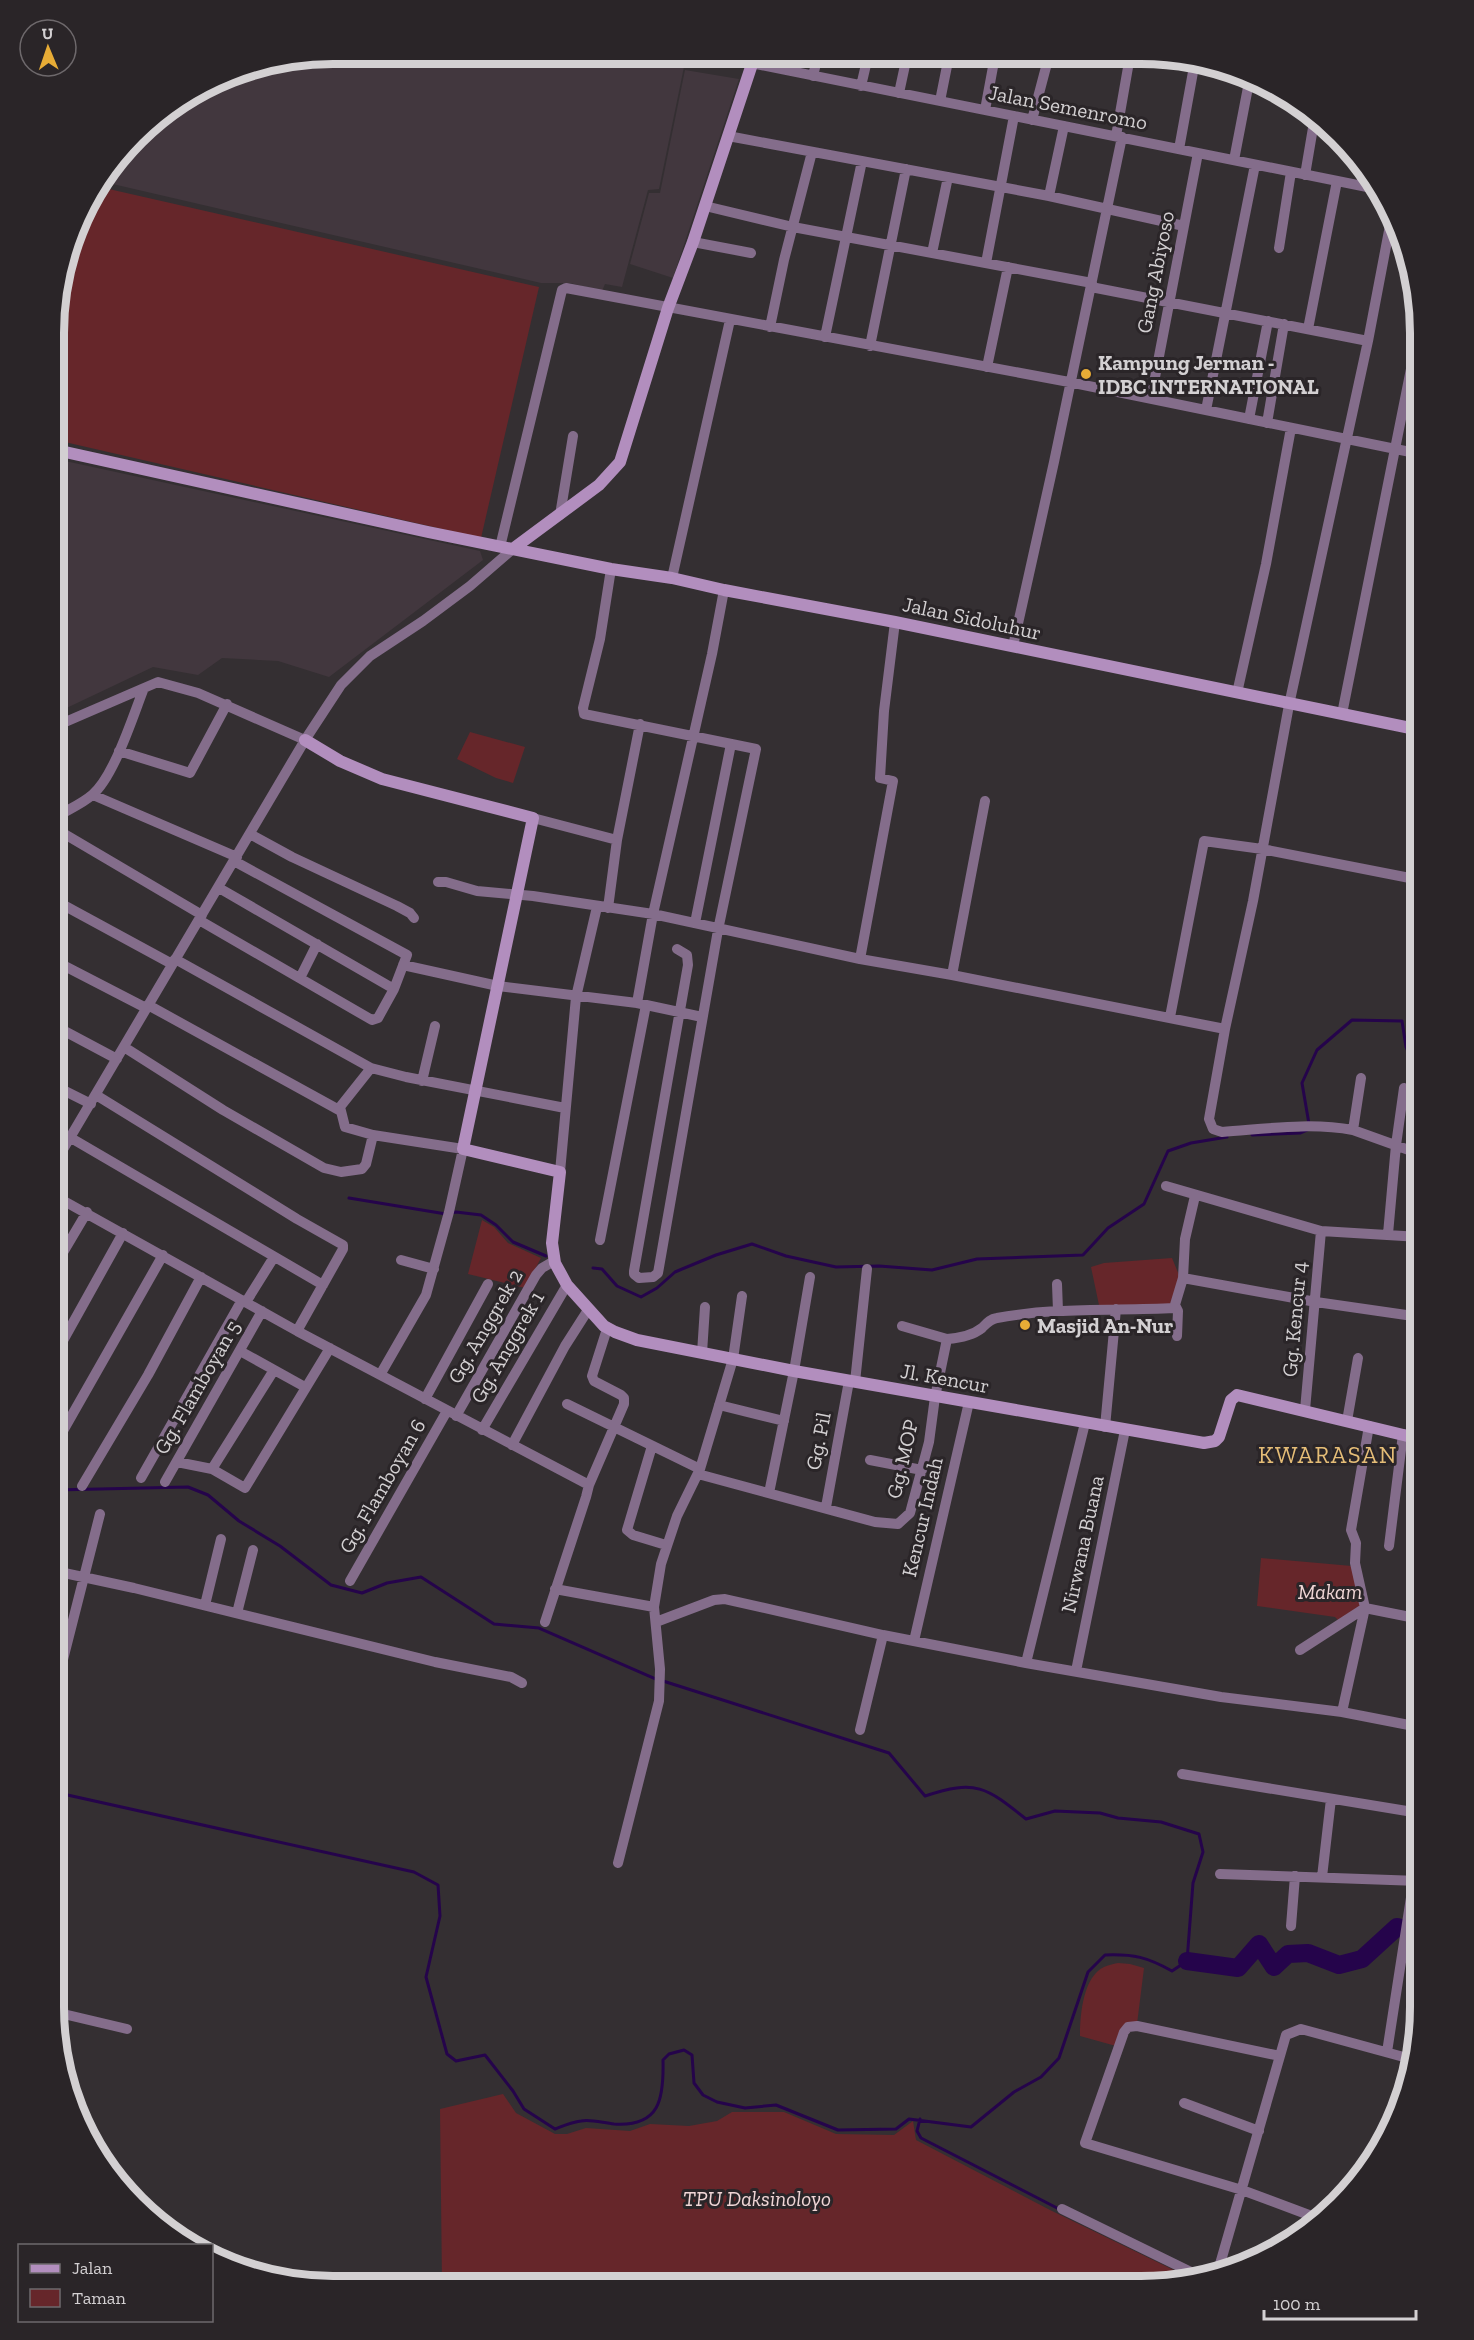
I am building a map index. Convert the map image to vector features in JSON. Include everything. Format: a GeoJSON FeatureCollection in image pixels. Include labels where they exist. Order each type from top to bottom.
{"type":"FeatureCollection","features":[{"type":"Feature","properties":{"kind":"street"},"geometry":{"type":"LineString","coordinates":[[64,1149],[305,740],[341,685],[370,656],[460,593],[514,548],[599,485],[620,462],[668,308],[693,242],[752,64]]}},
{"type":"Feature","properties":{"kind":"street","name":"Jalan Semenromo"},"geometry":{"type":"LineString","coordinates":[[771,64],[861,86],[1365,186]]}},
{"type":"Feature","properties":{"kind":"street"},"geometry":{"type":"LineString","coordinates":[[813,76],[816,64]]}},
{"type":"Feature","properties":{"kind":"street"},"geometry":{"type":"LineString","coordinates":[[861,86],[866,64]]}},
{"type":"Feature","properties":{"kind":"street"},"geometry":{"type":"LineString","coordinates":[[899,93],[905,64]]}},
{"type":"Feature","properties":{"kind":"street"},"geometry":{"type":"LineString","coordinates":[[940,101],[947,64]]}},
{"type":"Feature","properties":{"kind":"street"},"geometry":{"type":"LineString","coordinates":[[985,110],[994,64]]}},
{"type":"Feature","properties":{"kind":"street"},"geometry":{"type":"LineString","coordinates":[[1013,646],[1108,209],[1129,64]]}},
{"type":"Feature","properties":{"kind":"street"},"geometry":{"type":"LineString","coordinates":[[1032,120],[1046,67]]}},
{"type":"Feature","properties":{"kind":"street"},"geometry":{"type":"LineString","coordinates":[[1179,149],[1193,70]]}},
{"type":"Feature","properties":{"kind":"street"},"geometry":{"type":"LineString","coordinates":[[1234,160],[1248,87]]}},
{"type":"Feature","properties":{"kind":"street"},"geometry":{"type":"LineString","coordinates":[[986,263],[1014,116]]}},
{"type":"Feature","properties":{"kind":"street"},"geometry":{"type":"LineString","coordinates":[[1049,196],[1064,126]]}},
{"type":"Feature","properties":{"kind":"street"},"geometry":{"type":"LineString","coordinates":[[1305,175],[1313,127]]}},
{"type":"Feature","properties":{"kind":"street"},"geometry":{"type":"LineString","coordinates":[[728,136],[1049,196],[1184,226]]}},
{"type":"Feature","properties":{"kind":"street"},"geometry":{"type":"LineString","coordinates":[[770,327],[784,260],[812,152]]}},
{"type":"Feature","properties":{"kind":"street","name":"Gang Abiyoso"},"geometry":{"type":"LineString","coordinates":[[1151,398],[1198,153]]}},
{"type":"Feature","properties":{"kind":"street"},"geometry":{"type":"LineString","coordinates":[[825,337],[862,161]]}},
{"type":"Feature","properties":{"kind":"street"},"geometry":{"type":"LineString","coordinates":[[1206,410],[1255,165]]}},
{"type":"Feature","properties":{"kind":"street"},"geometry":{"type":"LineString","coordinates":[[870,346],[906,170]]}},
{"type":"Feature","properties":{"kind":"street"},"geometry":{"type":"LineString","coordinates":[[1280,248],[1291,172]]}},
{"type":"Feature","properties":{"kind":"street"},"geometry":{"type":"LineString","coordinates":[[932,253],[948,177]]}},
{"type":"Feature","properties":{"kind":"street"},"geometry":{"type":"LineString","coordinates":[[1308,329],[1337,181]]}},
{"type":"Feature","properties":{"kind":"street"},"geometry":{"type":"LineString","coordinates":[[1361,185],[1362,181]]}},
{"type":"Feature","properties":{"kind":"street"},"geometry":{"type":"LineString","coordinates":[[705,206],[793,228],[1008,267],[1168,302],[1368,340]]}},
{"type":"Feature","properties":{"kind":"street"},"geometry":{"type":"LineString","coordinates":[[1389,231],[1368,340],[1289,705],[1209,1119],[1215,1131],[1222,1132],[1310,1126],[1353,1130],[1410,1150]]}},
{"type":"Feature","properties":{"kind":"street"},"geometry":{"type":"LineString","coordinates":[[693,242],[751,253]]}},
{"type":"Feature","properties":{"kind":"street"},"geometry":{"type":"LineString","coordinates":[[987,367],[1008,267]]}},
{"type":"Feature","properties":{"kind":"street"},"geometry":{"type":"LineString","coordinates":[[500,547],[563,288],[1070,382],[1410,452]]}},
{"type":"Feature","properties":{"kind":"street"},"geometry":{"type":"LineString","coordinates":[[672,578],[730,320]]}},
{"type":"Feature","properties":{"kind":"street"},"geometry":{"type":"LineString","coordinates":[[1249,419],[1268,321]]}},
{"type":"Feature","properties":{"kind":"street"},"geometry":{"type":"LineString","coordinates":[[1267,423],[1284,324]]}},
{"type":"Feature","properties":{"kind":"street"},"geometry":{"type":"LineString","coordinates":[[1342,714],[1410,376]]}},
{"type":"Feature","properties":{"kind":"street"},"geometry":{"type":"LineString","coordinates":[[1237,693],[1266,564],[1291,428]]}},
{"type":"Feature","properties":{"kind":"street"},"geometry":{"type":"LineString","coordinates":[[560,515],[573,435]]}},
{"type":"Feature","properties":{"kind":"street","name":"Jalan Sidoluhur"},"geometry":{"type":"LineString","coordinates":[[64,452],[500,547],[895,622],[1289,705],[1410,728]]}},
{"type":"Feature","properties":{"kind":"street"},"geometry":{"type":"LineString","coordinates":[[611,569],[600,639],[583,712],[585,715],[640,724],[756,749],[718,930],[657,1273],[653,1277],[639,1278],[634,1271],[688,959],[687,955],[677,949]]}},
{"type":"Feature","properties":{"kind":"street"},"geometry":{"type":"LineString","coordinates":[[600,1240],[642,1004],[653,915],[712,654],[724,590]]}},
{"type":"Feature","properties":{"kind":"street"},"geometry":{"type":"LineString","coordinates":[[860,959],[893,781],[880,778],[884,711],[895,622]]}},
{"type":"Feature","properties":{"kind":"street"},"geometry":{"type":"LineString","coordinates":[[64,723],[158,682],[227,704],[305,740],[340,761],[382,779],[618,840]]}},
{"type":"Feature","properties":{"kind":"street"},"geometry":{"type":"LineString","coordinates":[[64,812],[93,795],[111,768],[144,688]]}},
{"type":"Feature","properties":{"kind":"street"},"geometry":{"type":"LineString","coordinates":[[119,751],[190,773],[227,704]]}},
{"type":"Feature","properties":{"kind":"street"},"geometry":{"type":"LineString","coordinates":[[64,965],[339,1110],[345,1127],[373,1135],[464,1149],[560,1172],[576,997],[602,907],[618,840],[640,724]]}},
{"type":"Feature","properties":{"kind":"street"},"geometry":{"type":"LineString","coordinates":[[695,923],[731,744]]}},
{"type":"Feature","properties":{"kind":"street"},"geometry":{"type":"LineString","coordinates":[[64,834],[372,1020],[379,1017],[394,989],[407,955],[235,859],[93,795]]}},
{"type":"Feature","properties":{"kind":"street"},"geometry":{"type":"LineString","coordinates":[[952,975],[985,801]]}},
{"type":"Feature","properties":{"kind":"street"},"geometry":{"type":"LineString","coordinates":[[380,1376],[422,1304],[434,1269],[464,1149],[534,818]]}},
{"type":"Feature","properties":{"kind":"street"},"geometry":{"type":"LineString","coordinates":[[250,834],[292,857],[398,906],[414,918]]}},
{"type":"Feature","properties":{"kind":"street"},"geometry":{"type":"LineString","coordinates":[[1170,1017],[1204,842],[1262,849],[1410,878]]}},
{"type":"Feature","properties":{"kind":"street"},"geometry":{"type":"LineString","coordinates":[[438,882],[477,891],[517,894],[653,915],[860,959],[1225,1029]]}},
{"type":"Feature","properties":{"kind":"street"},"geometry":{"type":"LineString","coordinates":[[219,888],[394,989]]}},
{"type":"Feature","properties":{"kind":"street"},"geometry":{"type":"LineString","coordinates":[[64,905],[174,961],[371,1068],[422,1081],[565,1108]]}},
{"type":"Feature","properties":{"kind":"street"},"geometry":{"type":"LineString","coordinates":[[300,978],[317,944]]}},
{"type":"Feature","properties":{"kind":"street"},"geometry":{"type":"LineString","coordinates":[[403,965],[498,986],[642,1004],[702,1017]]}},
{"type":"Feature","properties":{"kind":"street"},"geometry":{"type":"LineString","coordinates":[[422,1081],[435,1026]]}},
{"type":"Feature","properties":{"kind":"street"},"geometry":{"type":"LineString","coordinates":[[64,1031],[117,1059]]}},
{"type":"Feature","properties":{"kind":"street"},"geometry":{"type":"LineString","coordinates":[[124,1047],[223,1110],[324,1168],[341,1172],[362,1169],[370,1153],[373,1135]]}},
{"type":"Feature","properties":{"kind":"street"},"geometry":{"type":"LineString","coordinates":[[339,1110],[342,1103],[371,1068]]}},
{"type":"Feature","properties":{"kind":"street"},"geometry":{"type":"LineString","coordinates":[[1353,1130],[1361,1078]]}},
{"type":"Feature","properties":{"kind":"street"},"geometry":{"type":"LineString","coordinates":[[1388,1234],[1404,1088]]}},
{"type":"Feature","properties":{"kind":"street"},"geometry":{"type":"LineString","coordinates":[[64,1089],[94,1100],[342,1244],[343,1249],[297,1331]]}},
{"type":"Feature","properties":{"kind":"street"},"geometry":{"type":"LineString","coordinates":[[71,1138],[323,1285]]}},
{"type":"Feature","properties":{"kind":"street","name":"Jl. Kencur"},"geometry":{"type":"LineString","coordinates":[[560,1172],[552,1243],[554,1261],[567,1285],[607,1329],[637,1340],[935,1397],[1208,1443],[1215,1442],[1219,1437],[1231,1400],[1237,1395],[1410,1436]]}},
{"type":"Feature","properties":{"kind":"street"},"geometry":{"type":"LineString","coordinates":[[1166,1186],[1322,1231],[1410,1236]]}},
{"type":"Feature","properties":{"kind":"street"},"geometry":{"type":"LineString","coordinates":[[1177,1336],[1178,1311],[1176,1307],[1183,1278],[1185,1239],[1195,1196]]}},
{"type":"Feature","properties":{"kind":"street"},"geometry":{"type":"LineString","coordinates":[[64,1200],[380,1376],[589,1485]]}},
{"type":"Feature","properties":{"kind":"street"},"geometry":{"type":"LineString","coordinates":[[64,1251],[87,1212]]}},
{"type":"Feature","properties":{"kind":"street","name":"Gg. Kencur 4"},"geometry":{"type":"LineString","coordinates":[[1305,1410],[1322,1231]]}},
{"type":"Feature","properties":{"kind":"street"},"geometry":{"type":"LineString","coordinates":[[64,1339],[123,1233]]}},
{"type":"Feature","properties":{"kind":"street"},"geometry":{"type":"LineString","coordinates":[[64,1429],[163,1255]]}},
{"type":"Feature","properties":{"kind":"street"},"geometry":{"type":"LineString","coordinates":[[141,1478],[244,1301],[274,1257]]}},
{"type":"Feature","properties":{"kind":"street"},"geometry":{"type":"LineString","coordinates":[[401,1260],[434,1269]]}},
{"type":"Feature","properties":{"kind":"street","name":"Gg. Anggrek 2"},"geometry":{"type":"LineString","coordinates":[[451,1414],[536,1275],[554,1261]]}},
{"type":"Feature","properties":{"kind":"street","name":"Gg. Pil"},"geometry":{"type":"LineString","coordinates":[[826,1508],[852,1381],[867,1269]]}},
{"type":"Feature","properties":{"kind":"street"},"geometry":{"type":"LineString","coordinates":[[769,1493],[794,1371],[810,1276]]}},
{"type":"Feature","properties":{"kind":"street"},"geometry":{"type":"LineString","coordinates":[[82,1486],[148,1375],[201,1277]]}},
{"type":"Feature","properties":{"kind":"street"},"geometry":{"type":"LineString","coordinates":[[1183,1278],[1316,1302],[1410,1316]]}},
{"type":"Feature","properties":{"kind":"street"},"geometry":{"type":"LineString","coordinates":[[425,1399],[488,1284]]}},
{"type":"Feature","properties":{"kind":"street"},"geometry":{"type":"LineString","coordinates":[[1057,1284],[1058,1311]]}},
{"type":"Feature","properties":{"kind":"street","name":"Gg. Anggrek 1"},"geometry":{"type":"LineString","coordinates":[[482,1430],[567,1285]]}},
{"type":"Feature","properties":{"kind":"street"},"geometry":{"type":"LineString","coordinates":[[618,1863],[657,1713],[660,1669],[654,1607],[658,1578],[666,1545],[677,1516],[699,1472],[733,1359],[742,1296]]}},
{"type":"Feature","properties":{"kind":"street"},"geometry":{"type":"LineString","coordinates":[[702,1353],[705,1307]]}},
{"type":"Feature","properties":{"kind":"street"},"geometry":{"type":"LineString","coordinates":[[902,1326],[947,1339],[973,1334],[993,1318],[1058,1311],[1176,1307]]}},
{"type":"Feature","properties":{"kind":"street"},"geometry":{"type":"LineString","coordinates":[[1105,1426],[1116,1309]]}},
{"type":"Feature","properties":{"kind":"street"},"geometry":{"type":"LineString","coordinates":[[512,1445],[588,1310]]}},
{"type":"Feature","properties":{"kind":"street","name":"Gg. Flamboyan 5"},"geometry":{"type":"LineString","coordinates":[[165,1482],[262,1311]]}},
{"type":"Feature","properties":{"kind":"street"},"geometry":{"type":"LineString","coordinates":[[545,1622],[589,1485],[624,1404],[624,1398],[618,1392],[594,1381],[592,1376],[607,1329]]}},
{"type":"Feature","properties":{"kind":"street","name":"Gg. MOP"},"geometry":{"type":"LineString","coordinates":[[826,1508],[875,1522],[898,1524],[910,1513],[929,1442],[935,1397],[947,1339]]}},
{"type":"Feature","properties":{"kind":"street"},"geometry":{"type":"LineString","coordinates":[[177,1462],[212,1469],[245,1488],[330,1348]]}},
{"type":"Feature","properties":{"kind":"street"},"geometry":{"type":"LineString","coordinates":[[240,1351],[305,1388]]}},
{"type":"Feature","properties":{"kind":"street"},"geometry":{"type":"LineString","coordinates":[[1347,1421],[1359,1358]]}},
{"type":"Feature","properties":{"kind":"street"},"geometry":{"type":"LineString","coordinates":[[212,1469],[274,1370]]}},
{"type":"Feature","properties":{"kind":"street","name":"Kencur Indah"},"geometry":{"type":"LineString","coordinates":[[914,1641],[969,1402]]}},
{"type":"Feature","properties":{"kind":"street"},"geometry":{"type":"LineString","coordinates":[[567,1404],[699,1472],[826,1508]]}},
{"type":"Feature","properties":{"kind":"street"},"geometry":{"type":"LineString","coordinates":[[719,1405],[784,1421]]}},
{"type":"Feature","properties":{"kind":"street","name":"Gg. Flamboyan 6"},"geometry":{"type":"LineString","coordinates":[[350,1581],[451,1414]]}},
{"type":"Feature","properties":{"kind":"street"},"geometry":{"type":"LineString","coordinates":[[1026,1663],[1085,1423]]}},
{"type":"Feature","properties":{"kind":"street"},"geometry":{"type":"LineString","coordinates":[[1342,1712],[1365,1608],[1355,1563],[1356,1543],[1351,1530],[1369,1426]]}},
{"type":"Feature","properties":{"kind":"street","name":"Nirwana Buana"},"geometry":{"type":"LineString","coordinates":[[1077,1666],[1125,1430]]}},
{"type":"Feature","properties":{"kind":"street"},"geometry":{"type":"LineString","coordinates":[[1389,1546],[1403,1434]]}},
{"type":"Feature","properties":{"kind":"street"},"geometry":{"type":"LineString","coordinates":[[652,1446],[627,1530],[633,1535],[666,1545]]}},
{"type":"Feature","properties":{"kind":"street"},"geometry":{"type":"LineString","coordinates":[[870,1460],[922,1470]]}},
{"type":"Feature","properties":{"kind":"street"},"geometry":{"type":"LineString","coordinates":[[64,1656],[100,1514]]}},
{"type":"Feature","properties":{"kind":"street"},"geometry":{"type":"LineString","coordinates":[[205,1605],[221,1539]]}},
{"type":"Feature","properties":{"kind":"street"},"geometry":{"type":"LineString","coordinates":[[237,1613],[253,1550]]}},
{"type":"Feature","properties":{"kind":"street"},"geometry":{"type":"LineString","coordinates":[[64,1573],[205,1605],[435,1662],[511,1677],[522,1683]]}},
{"type":"Feature","properties":{"kind":"street"},"geometry":{"type":"LineString","coordinates":[[555,1589],[654,1607]]}},
{"type":"Feature","properties":{"kind":"street"},"geometry":{"type":"LineString","coordinates":[[656,1622],[714,1600],[725,1599],[883,1635],[1026,1663],[1216,1696],[1342,1712],[1410,1725]]}},
{"type":"Feature","properties":{"kind":"street"},"geometry":{"type":"LineString","coordinates":[[1300,1650],[1365,1608],[1410,1617]]}},
{"type":"Feature","properties":{"kind":"street"},"geometry":{"type":"LineString","coordinates":[[860,1730],[883,1635]]}},
{"type":"Feature","properties":{"kind":"street"},"geometry":{"type":"LineString","coordinates":[[1182,1774],[1410,1811]]}},
{"type":"Feature","properties":{"kind":"street"},"geometry":{"type":"LineString","coordinates":[[1322,1877],[1331,1798]]}},
{"type":"Feature","properties":{"kind":"street"},"geometry":{"type":"LineString","coordinates":[[1220,1874],[1410,1881]]}},
{"type":"Feature","properties":{"kind":"street"},"geometry":{"type":"LineString","coordinates":[[1291,1926],[1295,1876]]}},
{"type":"Feature","properties":{"kind":"street"},"geometry":{"type":"LineString","coordinates":[[1387,2052],[1410,1912]]}},
{"type":"Feature","properties":{"kind":"street"},"geometry":{"type":"LineString","coordinates":[[64,2014],[127,2029]]}},
{"type":"Feature","properties":{"kind":"street"},"geometry":{"type":"LineString","coordinates":[[1280,2056],[1137,2026],[1128,2027],[1124,2032],[1085,2143],[1242,2190],[1310,2215]]}},
{"type":"Feature","properties":{"kind":"street"},"geometry":{"type":"LineString","coordinates":[[1220,2263],[1287,2035],[1300,2030],[1404,2057]]}},
{"type":"Feature","properties":{"kind":"street"},"geometry":{"type":"LineString","coordinates":[[1184,2103],[1259,2131]]}},
{"type":"Feature","properties":{"kind":"street"},"geometry":{"type":"LineString","coordinates":[[1062,2210],[1188,2271]]}},
{"type":"Feature","properties":{"kind":"shaded area"},"geometry":{"type":"Polygon","coordinates":[[[334,64],[685,64],[659,189],[648,190],[622,287],[605,284],[602,291],[570,283],[541,283],[110,183],[143,143],[184,110],[231,85],[281,70],[334,64]]]}},
{"type":"Feature","properties":{"kind":"shaded area"},"geometry":{"type":"Polygon","coordinates":[[[685,70],[739,79],[673,278],[630,264],[649,193],[660,193],[685,70]]]}},
{"type":"Feature","properties":{"kind":"shaded area"},"geometry":{"type":"Polygon","coordinates":[[[64,461],[480,551],[483,560],[329,677],[278,661],[222,658],[198,675],[153,667],[64,709],[64,461]]]}},
{"type":"Feature","properties":{"kind":"green space"},"geometry":{"type":"Polygon","coordinates":[[[107,189],[539,287],[481,538],[64,442],[64,334],[67,298],[79,247],[92,215],[107,189]]]}},
{"type":"Feature","properties":{"kind":"green space"},"geometry":{"type":"Polygon","coordinates":[[[470,732],[525,747],[513,783],[496,778],[457,759],[470,732]]]}},
{"type":"Feature","properties":{"kind":"green space"},"geometry":{"type":"Polygon","coordinates":[[[482,1220],[494,1227],[508,1243],[541,1258],[525,1288],[468,1274],[482,1220]]]}},
{"type":"Feature","properties":{"kind":"green space"},"geometry":{"type":"Polygon","coordinates":[[[1172,1258],[1179,1275],[1174,1305],[1099,1305],[1091,1267],[1104,1263],[1172,1258]]]}},
{"type":"Feature","properties":{"kind":"green space","name":"Makam"},"geometry":{"type":"Polygon","coordinates":[[[1261,1558],[1352,1566],[1361,1606],[1338,1620],[1335,1617],[1257,1606],[1261,1558]]]}},
{"type":"Feature","properties":{"kind":"green space"},"geometry":{"type":"Polygon","coordinates":[[[1118,1963],[1144,1968],[1137,2024],[1116,2046],[1080,2036],[1080,2027],[1084,1997],[1091,1979],[1104,1967],[1118,1963]]]}},
{"type":"Feature","properties":{"kind":"green space","name":"TPU Daksinoloyo"},"geometry":{"type":"Polygon","coordinates":[[[503,2094],[516,2113],[555,2134],[567,2134],[586,2128],[630,2131],[650,2124],[689,2126],[717,2121],[732,2112],[784,2112],[836,2134],[894,2135],[913,2121],[916,2140],[1050,2210],[1179,2273],[1140,2276],[442,2276],[440,2109],[503,2094]]]}},
{"type":"Feature","properties":{"kind":"waterway"},"geometry":{"type":"LineString","coordinates":[[1309,1124],[1302,1083],[1317,1050],[1352,1020],[1402,1021],[1406,1047],[1410,1056]]}},
{"type":"Feature","properties":{"kind":"waterway"},"geometry":{"type":"LineString","coordinates":[[1252,1135],[1300,1133],[1307,1130]]}},
{"type":"Feature","properties":{"kind":"waterway"},"geometry":{"type":"LineString","coordinates":[[593,1268],[602,1269],[617,1286],[641,1297],[657,1288],[675,1272],[716,1255],[752,1244],[786,1256],[836,1267],[879,1266],[932,1270],[977,1259],[1083,1255],[1108,1228],[1144,1204],[1168,1151],[1191,1143],[1227,1137]]}},
{"type":"Feature","properties":{"kind":"waterway"},"geometry":{"type":"LineString","coordinates":[[349,1198],[446,1214],[456,1212],[481,1215],[496,1225],[513,1242],[546,1256]]}},
{"type":"Feature","properties":{"kind":"waterway"},"geometry":{"type":"LineString","coordinates":[[64,1490],[188,1487],[208,1495],[239,1521],[280,1546],[331,1585],[362,1593],[387,1583],[421,1577],[494,1624],[539,1628],[656,1679]]}},
{"type":"Feature","properties":{"kind":"waterway"},"geometry":{"type":"LineString","coordinates":[[64,1794],[414,1872],[438,1885],[440,1916],[426,1977],[447,2054],[456,2061],[485,2055],[524,2109],[555,2129],[585,2121],[614,2124],[641,2121],[656,2108],[660,2098],[663,2060],[669,2054],[684,2050],[692,2055],[694,2083],[703,2095],[717,2102],[745,2108],[776,2105],[838,2130],[896,2129],[909,2119],[971,2127],[1014,2092],[1041,2077],[1059,2058],[1088,1972],[1105,1955],[1140,1957],[1172,1971],[1187,1961],[1193,1883],[1203,1852],[1199,1834],[1161,1822],[1118,1818],[1100,1813],[1055,1811],[1026,1819],[990,1793],[969,1787],[925,1796],[889,1753],[663,1681]]}},
{"type":"Feature","properties":{"kind":"waterway"},"geometry":{"type":"LineString","coordinates":[[1187,1961],[1238,1968],[1259,1944],[1274,1967],[1288,1954],[1308,1953],[1339,1965],[1362,1959],[1397,1927],[1410,1931]]}},
{"type":"Feature","properties":{"kind":"waterway"},"geometry":{"type":"LineString","coordinates":[[920,2119],[917,2131],[921,2138],[1059,2209]]}},
{"type":"Feature","properties":{"kind":"place","name":"Kampung Jerman - IDBC INTERNATIONAL"},"geometry":{"type":"Point","coordinates":[1086,374]}},
{"type":"Feature","properties":{"kind":"place","name":"Masjid An-Nur"},"geometry":{"type":"Point","coordinates":[1025,1325]}},
{"type":"Feature","properties":{"kind":"district","name":"KWARASAN"},"geometry":{"type":"Point","coordinates":[1328,1454]}}]}
